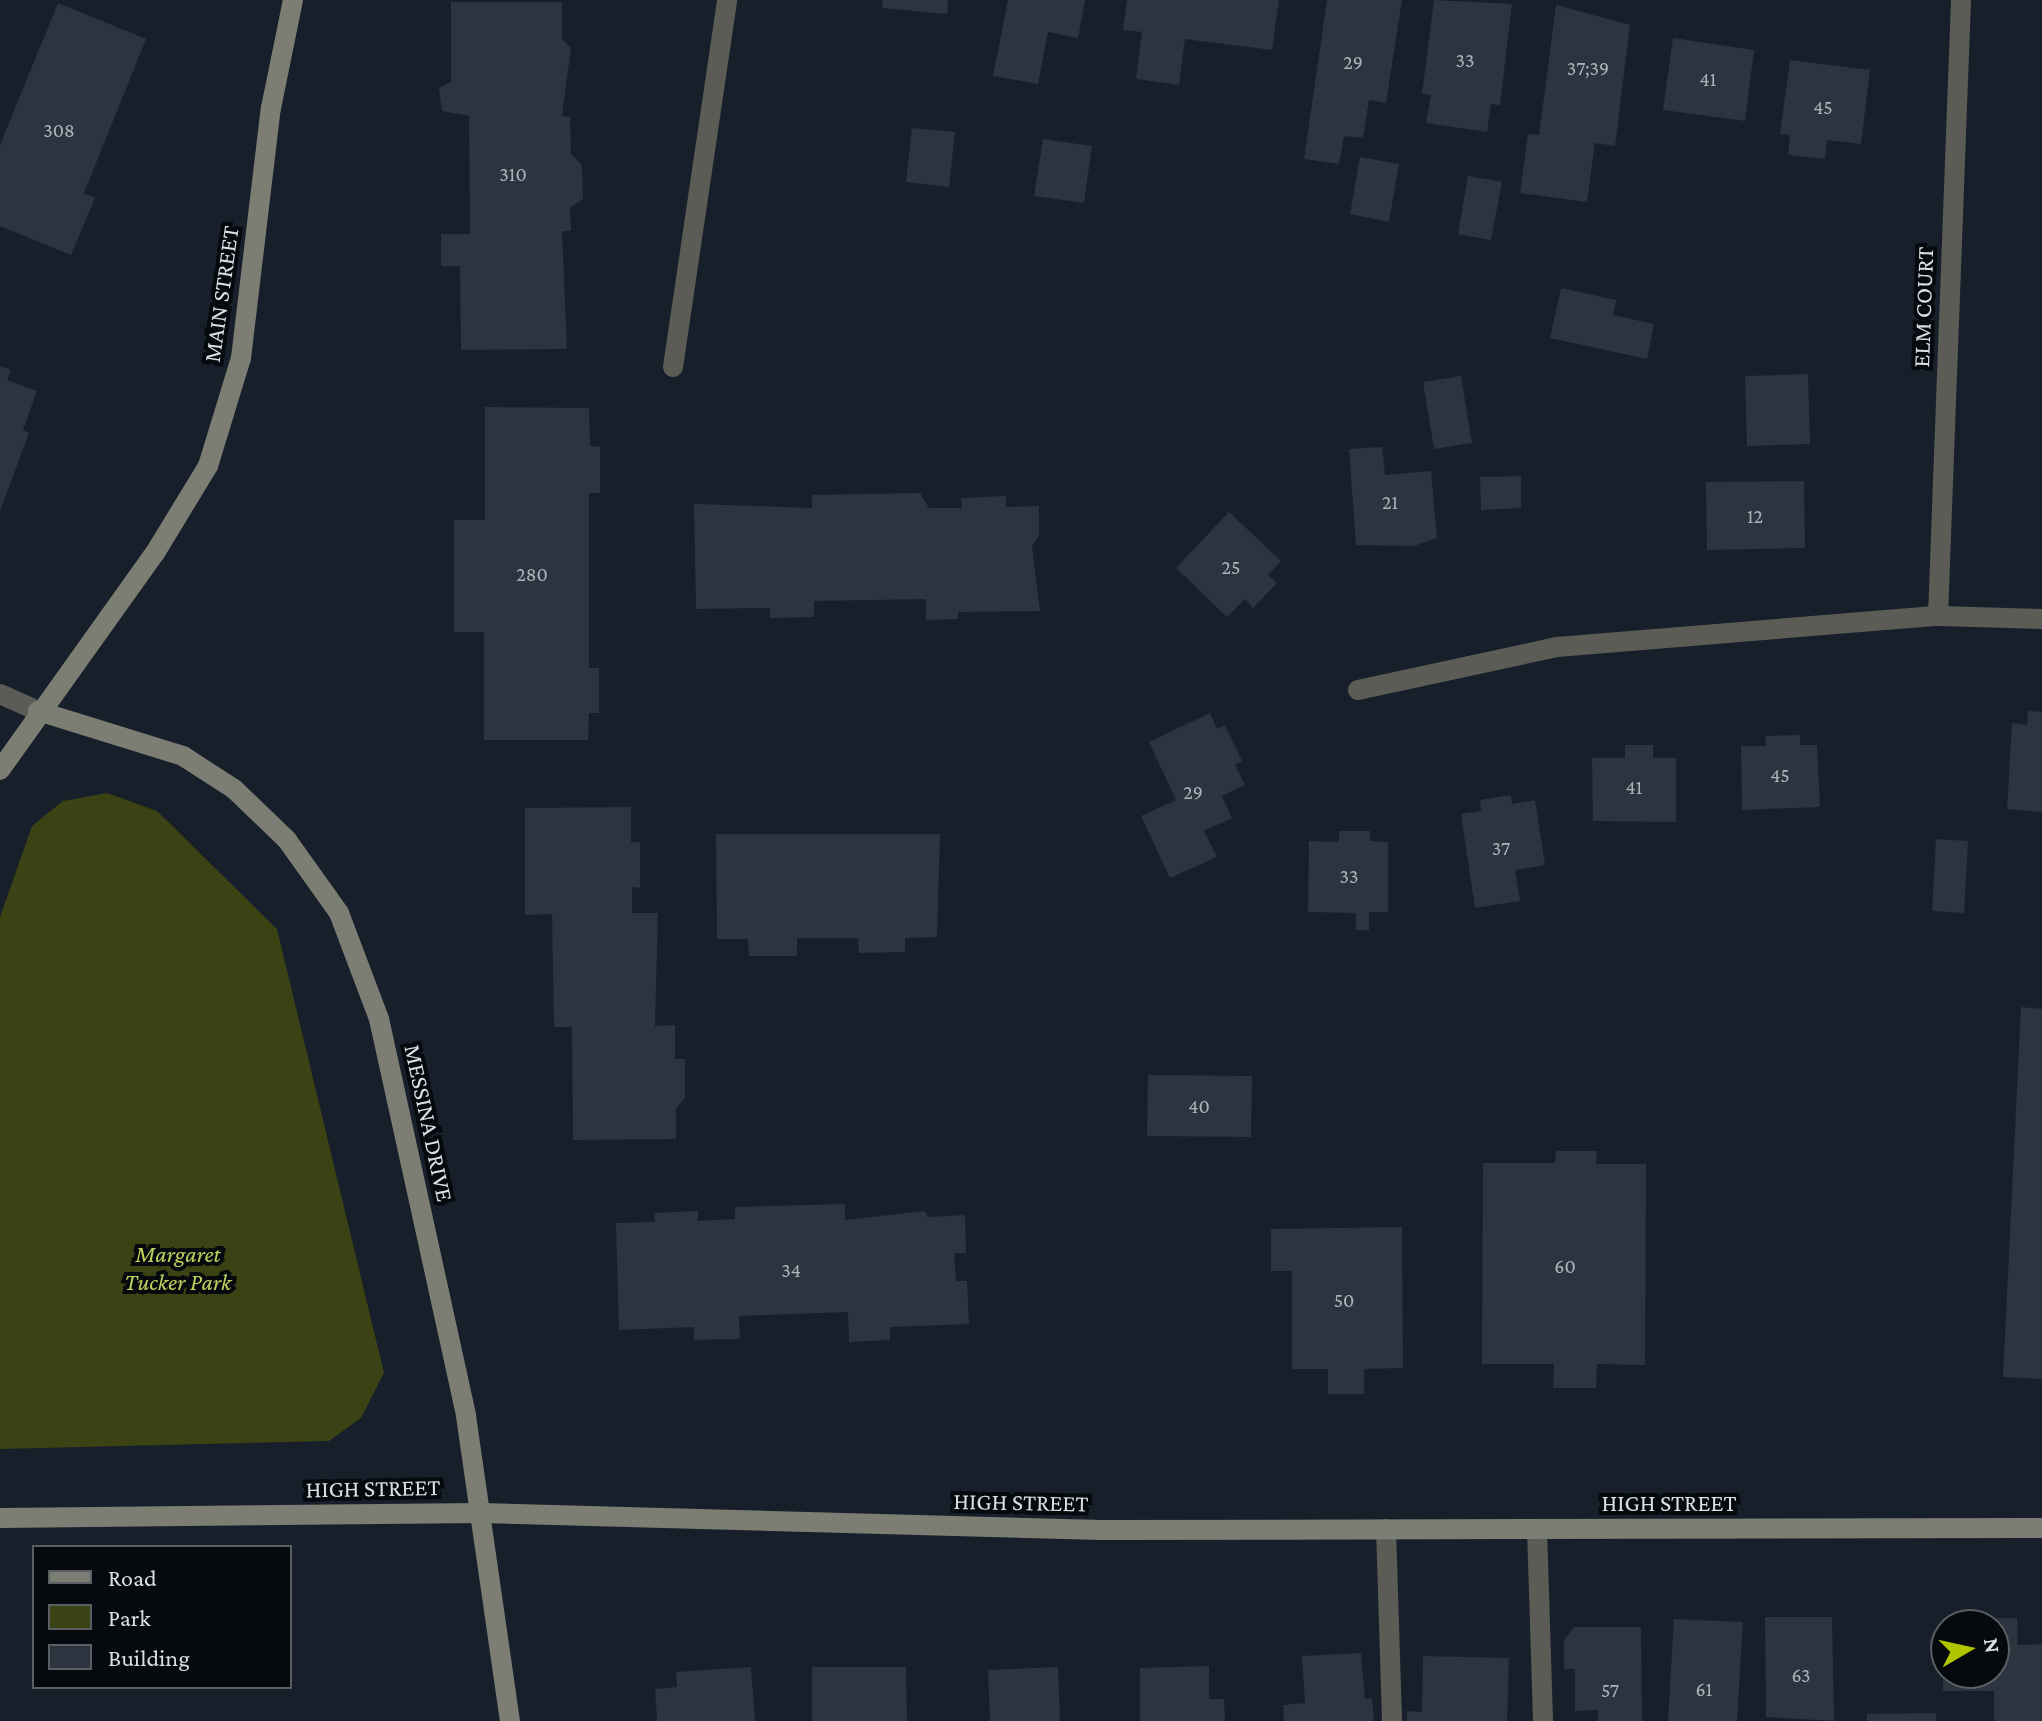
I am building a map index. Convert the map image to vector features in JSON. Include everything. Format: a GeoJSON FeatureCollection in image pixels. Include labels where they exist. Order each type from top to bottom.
{"type":"FeatureCollection","features":[{"type":"Feature","properties":{"kind":"main road","name":"MAIN STREET"},"geometry":{"type":"LineString","coordinates":[[0,770],[38,711],[155,553],[208,466],[241,358],[271,108],[293,0]]}},
{"type":"Feature","properties":{"kind":"main road","name":"MESSINA DRIVE"},"geometry":{"type":"LineString","coordinates":[[38,711],[183,756],[234,789],[287,840],[339,913],[379,1019],[466,1416],[510,1721]]}},
{"type":"Feature","properties":{"kind":"main road","name":"HIGH STREET"},"geometry":{"type":"LineString","coordinates":[[0,1518],[481,1513],[990,1528],[2042,1528]]}},
{"type":"Feature","properties":{"kind":"street"},"geometry":{"type":"LineString","coordinates":[[673,367],[727,0]]}},
{"type":"Feature","properties":{"kind":"street","name":"ELM COURT"},"geometry":{"type":"LineString","coordinates":[[1938,616],[1961,0]]}},
{"type":"Feature","properties":{"kind":"street"},"geometry":{"type":"LineString","coordinates":[[1358,690],[1557,647],[1938,616],[2042,619]]}},
{"type":"Feature","properties":{"kind":"street"},"geometry":{"type":"LineString","coordinates":[[0,694],[38,711]]}},
{"type":"Feature","properties":{"kind":"street"},"geometry":{"type":"LineString","coordinates":[[1386,1529],[1392,1721]]}},
{"type":"Feature","properties":{"kind":"street"},"geometry":{"type":"LineString","coordinates":[[1537,1529],[1543,1721]]}},
{"type":"Feature","properties":{"kind":"green space","name":"Margaret Tucker Park"},"geometry":{"type":"Polygon","coordinates":[[[107,793],[157,811],[277,929],[384,1373],[361,1418],[329,1441],[0,1449],[0,917],[32,826],[63,801],[107,793]]]}},
{"type":"Feature","properties":{"kind":"building"},"geometry":{"type":"Polygon","coordinates":[[[883,0],[948,0],[947,14],[882,8],[883,0]]]}},
{"type":"Feature","properties":{"kind":"building"},"geometry":{"type":"Polygon","coordinates":[[[1008,0],[1085,0],[1078,38],[1048,32],[1038,84],[993,76],[1008,0]]]}},
{"type":"Feature","properties":{"kind":"building"},"geometry":{"type":"Polygon","coordinates":[[[1127,0],[1279,0],[1272,50],[1185,39],[1179,85],[1136,79],[1142,32],[1123,30],[1127,0]]]}},
{"type":"Feature","properties":{"kind":"building"},"geometry":{"type":"Polygon","coordinates":[[[1327,0],[1402,0],[1386,103],[1369,100],[1363,138],[1344,136],[1339,164],[1304,159],[1327,0]]]}},
{"type":"Feature","properties":{"kind":"building"},"geometry":{"type":"Polygon","coordinates":[[[1434,0],[1512,4],[1500,105],[1491,104],[1487,132],[1426,123],[1431,95],[1422,94],[1434,0]]]}},
{"type":"Feature","properties":{"kind":"building"},"geometry":{"type":"Polygon","coordinates":[[[451,2],[562,2],[562,39],[571,48],[562,116],[570,117],[571,154],[582,165],[583,199],[570,208],[571,231],[562,231],[567,349],[461,350],[460,266],[441,266],[441,234],[470,234],[469,116],[442,111],[439,88],[451,82],[451,2]]]}},
{"type":"Feature","properties":{"kind":"building"},"geometry":{"type":"Polygon","coordinates":[[[58,3],[146,39],[84,193],[95,198],[71,255],[0,226],[0,145],[58,3]]]}},
{"type":"Feature","properties":{"kind":"building"},"geometry":{"type":"Polygon","coordinates":[[[1556,5],[1630,25],[1615,146],[1595,143],[1587,202],[1520,193],[1528,134],[1539,135],[1556,5]]]}},
{"type":"Feature","properties":{"kind":"building"},"geometry":{"type":"Polygon","coordinates":[[[1673,38],[1754,50],[1745,121],[1663,110],[1673,38]]]}},
{"type":"Feature","properties":{"kind":"building"},"geometry":{"type":"Polygon","coordinates":[[[1790,60],[1870,70],[1861,144],[1827,140],[1825,159],[1788,155],[1790,135],[1780,134],[1790,60]]]}},
{"type":"Feature","properties":{"kind":"building"},"geometry":{"type":"Polygon","coordinates":[[[912,128],[955,132],[949,187],[906,182],[912,128]]]}},
{"type":"Feature","properties":{"kind":"building"},"geometry":{"type":"Polygon","coordinates":[[[1043,139],[1092,146],[1084,203],[1034,196],[1043,139]]]}},
{"type":"Feature","properties":{"kind":"building"},"geometry":{"type":"Polygon","coordinates":[[[1360,157],[1399,164],[1389,222],[1350,214],[1360,157]]]}},
{"type":"Feature","properties":{"kind":"building"},"geometry":{"type":"Polygon","coordinates":[[[1468,176],[1502,182],[1491,240],[1458,234],[1468,176]]]}},
{"type":"Feature","properties":{"kind":"building"},"geometry":{"type":"Polygon","coordinates":[[[1561,288],[1616,300],[1613,315],[1654,324],[1647,359],[1550,338],[1561,288]]]}},
{"type":"Feature","properties":{"kind":"building"},"geometry":{"type":"Polygon","coordinates":[[[0,366],[11,370],[7,380],[37,391],[23,430],[29,433],[0,511],[0,366]]]}},
{"type":"Feature","properties":{"kind":"building"},"geometry":{"type":"Polygon","coordinates":[[[1808,374],[1810,444],[1747,446],[1745,376],[1808,374]]]}},
{"type":"Feature","properties":{"kind":"building"},"geometry":{"type":"Polygon","coordinates":[[[1461,376],[1472,443],[1434,449],[1423,382],[1461,376]]]}},
{"type":"Feature","properties":{"kind":"building"},"geometry":{"type":"Polygon","coordinates":[[[485,407],[589,408],[590,446],[600,447],[600,493],[589,493],[589,668],[599,668],[599,713],[589,713],[588,740],[484,740],[484,632],[454,632],[454,520],[485,520],[485,407]]]}},
{"type":"Feature","properties":{"kind":"building"},"geometry":{"type":"Polygon","coordinates":[[[1382,447],[1385,475],[1431,471],[1437,538],[1414,546],[1356,545],[1349,449],[1382,447]]]}},
{"type":"Feature","properties":{"kind":"building"},"geometry":{"type":"Polygon","coordinates":[[[1521,476],[1521,508],[1481,510],[1480,477],[1521,476]]]}},
{"type":"Feature","properties":{"kind":"building"},"geometry":{"type":"Polygon","coordinates":[[[1804,481],[1805,548],[1707,550],[1706,482],[1804,481]]]}},
{"type":"Feature","properties":{"kind":"building"},"geometry":{"type":"Polygon","coordinates":[[[920,493],[929,508],[962,508],[961,498],[1006,496],[1006,507],[1039,506],[1039,535],[1032,546],[1040,611],[958,612],[958,619],[926,620],[926,599],[814,601],[814,617],[770,618],[770,608],[696,609],[694,504],[812,508],[812,495],[920,493]]]}},
{"type":"Feature","properties":{"kind":"building"},"geometry":{"type":"Polygon","coordinates":[[[1229,512],[1281,561],[1268,575],[1277,583],[1253,608],[1245,599],[1227,617],[1176,568],[1229,512]]]}},
{"type":"Feature","properties":{"kind":"building"},"geometry":{"type":"Polygon","coordinates":[[[2028,711],[2042,712],[2042,812],[2007,809],[2012,723],[2027,725],[2028,711]]]}},
{"type":"Feature","properties":{"kind":"building"},"geometry":{"type":"Polygon","coordinates":[[[1210,713],[1217,729],[1225,725],[1242,761],[1235,765],[1245,785],[1222,796],[1232,818],[1204,831],[1217,857],[1170,878],[1141,816],[1176,800],[1149,742],[1210,713]]]}},
{"type":"Feature","properties":{"kind":"building"},"geometry":{"type":"Polygon","coordinates":[[[1800,735],[1800,745],[1817,745],[1820,807],[1742,810],[1741,746],[1766,746],[1765,736],[1800,735]]]}},
{"type":"Feature","properties":{"kind":"building"},"geometry":{"type":"Polygon","coordinates":[[[1625,745],[1653,745],[1653,758],[1676,758],[1676,822],[1593,821],[1592,758],[1625,758],[1625,745]]]}},
{"type":"Feature","properties":{"kind":"building"},"geometry":{"type":"Polygon","coordinates":[[[1511,795],[1512,804],[1535,800],[1545,865],[1515,870],[1520,901],[1475,908],[1461,814],[1481,811],[1480,800],[1511,795]]]}},
{"type":"Feature","properties":{"kind":"building"},"geometry":{"type":"Polygon","coordinates":[[[631,807],[631,842],[640,842],[640,888],[632,887],[632,913],[658,913],[655,1026],[675,1025],[675,1059],[685,1059],[685,1098],[676,1109],[676,1139],[573,1140],[572,1027],[554,1027],[552,914],[525,915],[525,808],[631,807]]]}},
{"type":"Feature","properties":{"kind":"building"},"geometry":{"type":"Polygon","coordinates":[[[1339,831],[1370,831],[1370,841],[1388,842],[1388,912],[1369,912],[1369,930],[1356,930],[1356,913],[1308,912],[1309,841],[1339,842],[1339,831]]]}},
{"type":"Feature","properties":{"kind":"building"},"geometry":{"type":"Polygon","coordinates":[[[716,834],[940,834],[937,937],[905,938],[905,952],[859,953],[858,938],[797,938],[797,956],[749,956],[748,939],[717,939],[716,834]]]}},
{"type":"Feature","properties":{"kind":"building"},"geometry":{"type":"Polygon","coordinates":[[[1936,839],[1968,841],[1964,913],[1932,911],[1936,839]]]}},
{"type":"Feature","properties":{"kind":"building"},"geometry":{"type":"Polygon","coordinates":[[[2021,1007],[2042,1009],[2042,1379],[2003,1377],[2021,1007]]]}},
{"type":"Feature","properties":{"kind":"building"},"geometry":{"type":"Polygon","coordinates":[[[1148,1075],[1252,1076],[1251,1137],[1147,1136],[1148,1075]]]}},
{"type":"Feature","properties":{"kind":"building"},"geometry":{"type":"Polygon","coordinates":[[[1556,1151],[1597,1151],[1596,1164],[1646,1164],[1645,1365],[1597,1364],[1596,1388],[1553,1388],[1554,1364],[1482,1364],[1483,1163],[1555,1163],[1556,1151]]]}},
{"type":"Feature","properties":{"kind":"building"},"geometry":{"type":"Polygon","coordinates":[[[845,1204],[845,1220],[925,1211],[928,1217],[965,1215],[966,1253],[954,1253],[956,1281],[967,1281],[969,1324],[890,1327],[890,1340],[849,1342],[848,1312],[739,1316],[740,1339],[694,1340],[694,1327],[619,1330],[616,1223],[655,1222],[654,1213],[698,1211],[698,1221],[735,1219],[735,1207],[845,1204]]]}},
{"type":"Feature","properties":{"kind":"building"},"geometry":{"type":"Polygon","coordinates":[[[1402,1227],[1403,1368],[1364,1369],[1364,1394],[1328,1394],[1328,1369],[1292,1369],[1292,1271],[1271,1271],[1271,1229],[1402,1227]]]}},
{"type":"Feature","properties":{"kind":"building"},"geometry":{"type":"Polygon","coordinates":[[[1765,1617],[1832,1617],[1834,1721],[1766,1717],[1765,1617]]]}},
{"type":"Feature","properties":{"kind":"building"},"geometry":{"type":"Polygon","coordinates":[[[2010,1618],[2017,1618],[2018,1645],[2042,1644],[2042,1721],[1994,1721],[1994,1691],[1943,1691],[2010,1689],[2010,1618]]]}},
{"type":"Feature","properties":{"kind":"building"},"geometry":{"type":"Polygon","coordinates":[[[1674,1619],[1743,1622],[1737,1721],[1668,1721],[1674,1619]]]}},
{"type":"Feature","properties":{"kind":"building"},"geometry":{"type":"Polygon","coordinates":[[[1574,1627],[1641,1627],[1642,1721],[1598,1721],[1598,1710],[1575,1711],[1575,1669],[1564,1669],[1564,1640],[1574,1627]]]}},
{"type":"Feature","properties":{"kind":"building"},"geometry":{"type":"Polygon","coordinates":[[[1361,1653],[1365,1699],[1372,1698],[1374,1721],[1284,1721],[1283,1705],[1305,1703],[1302,1656],[1361,1653]]]}},
{"type":"Feature","properties":{"kind":"building"},"geometry":{"type":"Polygon","coordinates":[[[1423,1656],[1509,1658],[1507,1721],[1407,1721],[1407,1711],[1422,1712],[1423,1656]]]}},
{"type":"Feature","properties":{"kind":"building"},"geometry":{"type":"Polygon","coordinates":[[[1209,1666],[1209,1699],[1224,1699],[1225,1721],[1140,1721],[1140,1668],[1209,1666]]]}},
{"type":"Feature","properties":{"kind":"building"},"geometry":{"type":"Polygon","coordinates":[[[751,1667],[755,1721],[657,1721],[655,1689],[677,1687],[676,1672],[751,1667]]]}},
{"type":"Feature","properties":{"kind":"building"},"geometry":{"type":"Polygon","coordinates":[[[812,1667],[906,1667],[907,1721],[812,1721],[812,1667]]]}},
{"type":"Feature","properties":{"kind":"building"},"geometry":{"type":"Polygon","coordinates":[[[1058,1667],[1060,1721],[990,1721],[988,1670],[1058,1667]]]}},
{"type":"Feature","properties":{"kind":"building"},"geometry":{"type":"Polygon","coordinates":[[[1936,1713],[1936,1721],[1867,1721],[1867,1714],[1936,1713]]]}}]}
